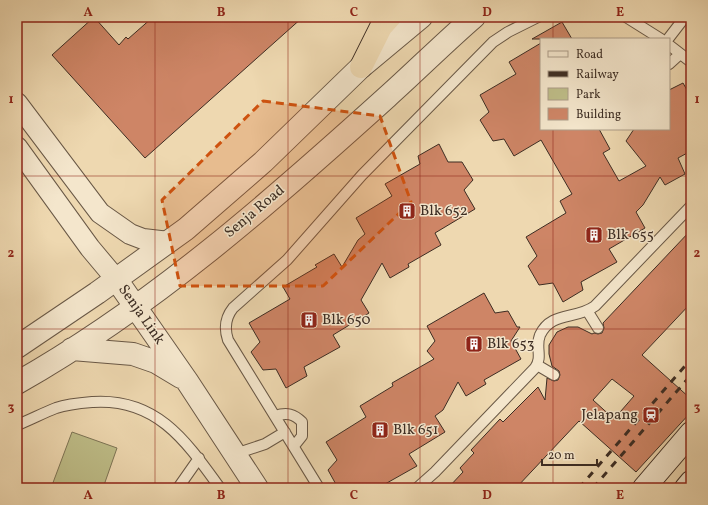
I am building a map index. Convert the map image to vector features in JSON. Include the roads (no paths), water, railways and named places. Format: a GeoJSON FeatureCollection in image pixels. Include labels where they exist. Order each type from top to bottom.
{"type":"FeatureCollection","features":[{"type":"Feature","properties":{"kind":"highway"},"geometry":{"type":"LineString","coordinates":[[361,67],[382,27],[390,17]]}},
{"type":"Feature","properties":{"kind":"street"},"geometry":{"type":"LineString","coordinates":[[17,347],[169,242],[263,162],[361,67],[421,17]]}},
{"type":"Feature","properties":{"kind":"street","name":"Senja Road"},"geometry":{"type":"LineString","coordinates":[[17,383],[136,307],[265,204],[387,97],[474,17]]}},
{"type":"Feature","properties":{"kind":"street"},"geometry":{"type":"LineString","coordinates":[[17,103],[100,213],[130,234],[143,239],[169,242]]}},
{"type":"Feature","properties":{"kind":"street","name":"Senja Link"},"geometry":{"type":"LineString","coordinates":[[17,147],[90,248],[116,279],[136,307],[187,381],[257,488]]}},
{"type":"Feature","properties":{"kind":"street"},"geometry":{"type":"LineString","coordinates":[[72,349],[133,354],[156,362],[187,381]]}},
{"type":"Feature","properties":{"kind":"street"},"geometry":{"type":"LineString","coordinates":[[644,488],[691,433]]}},
{"type":"Feature","properties":{"kind":"street"},"geometry":{"type":"LineString","coordinates":[[686,488],[691,482]]}},
{"type":"Feature","properties":{"kind":"lane"},"geometry":{"type":"LineString","coordinates":[[319,488],[228,340],[225,324],[230,312],[287,260],[362,175],[493,42],[508,32],[538,17]]}},
{"type":"Feature","properties":{"kind":"lane"},"geometry":{"type":"LineString","coordinates":[[626,17],[648,35],[658,38]]}},
{"type":"Feature","properties":{"kind":"lane"},"geometry":{"type":"LineString","coordinates":[[669,38],[685,17]]}},
{"type":"Feature","properties":{"kind":"lane"},"geometry":{"type":"LineString","coordinates":[[670,46],[691,62]]}},
{"type":"Feature","properties":{"kind":"lane"},"geometry":{"type":"LineString","coordinates":[[670,63],[680,54]]}},
{"type":"Feature","properties":{"kind":"lane"},"geometry":{"type":"LineString","coordinates":[[417,488],[436,472],[537,365],[540,358],[538,340],[548,324],[559,317],[588,312],[691,206]]}},
{"type":"Feature","properties":{"kind":"lane"},"geometry":{"type":"LineString","coordinates":[[588,312],[598,328]]}},
{"type":"Feature","properties":{"kind":"lane"},"geometry":{"type":"LineString","coordinates":[[537,365],[554,375]]}},
{"type":"Feature","properties":{"kind":"lane"},"geometry":{"type":"LineString","coordinates":[[17,425],[56,408],[79,403],[104,401],[124,404],[144,410],[163,422],[178,435],[199,458],[220,488]]}},
{"type":"Feature","properties":{"kind":"lane"},"geometry":{"type":"LineString","coordinates":[[275,416],[289,413],[297,416],[302,422],[302,436],[294,446]]}},
{"type":"Feature","properties":{"kind":"lane"},"geometry":{"type":"LineString","coordinates":[[235,454],[265,444],[285,432]]}},
{"type":"Feature","properties":{"kind":"lane"},"geometry":{"type":"LineString","coordinates":[[178,488],[199,458]]}},
{"type":"Feature","properties":{"kind":"railway"},"geometry":{"type":"LineString","coordinates":[[579,488],[691,359]]}},
{"type":"Feature","properties":{"kind":"railway"},"geometry":{"type":"LineString","coordinates":[[593,488],[691,375]]}},
{"type":"Feature","properties":{"kind":"place","name":"Blk 652"},"geometry":{"type":"Point","coordinates":[407,211]}},
{"type":"Feature","properties":{"kind":"place","name":"Blk 655"},"geometry":{"type":"Point","coordinates":[594,235]}},
{"type":"Feature","properties":{"kind":"place","name":"Blk 650"},"geometry":{"type":"Point","coordinates":[309,320]}},
{"type":"Feature","properties":{"kind":"place","name":"Blk 653"},"geometry":{"type":"Point","coordinates":[474,344]}},
{"type":"Feature","properties":{"kind":"place","name":"Jelapang"},"geometry":{"type":"Point","coordinates":[651,415]}},
{"type":"Feature","properties":{"kind":"place","name":"Blk 651"},"geometry":{"type":"Point","coordinates":[380,430]}}]}
